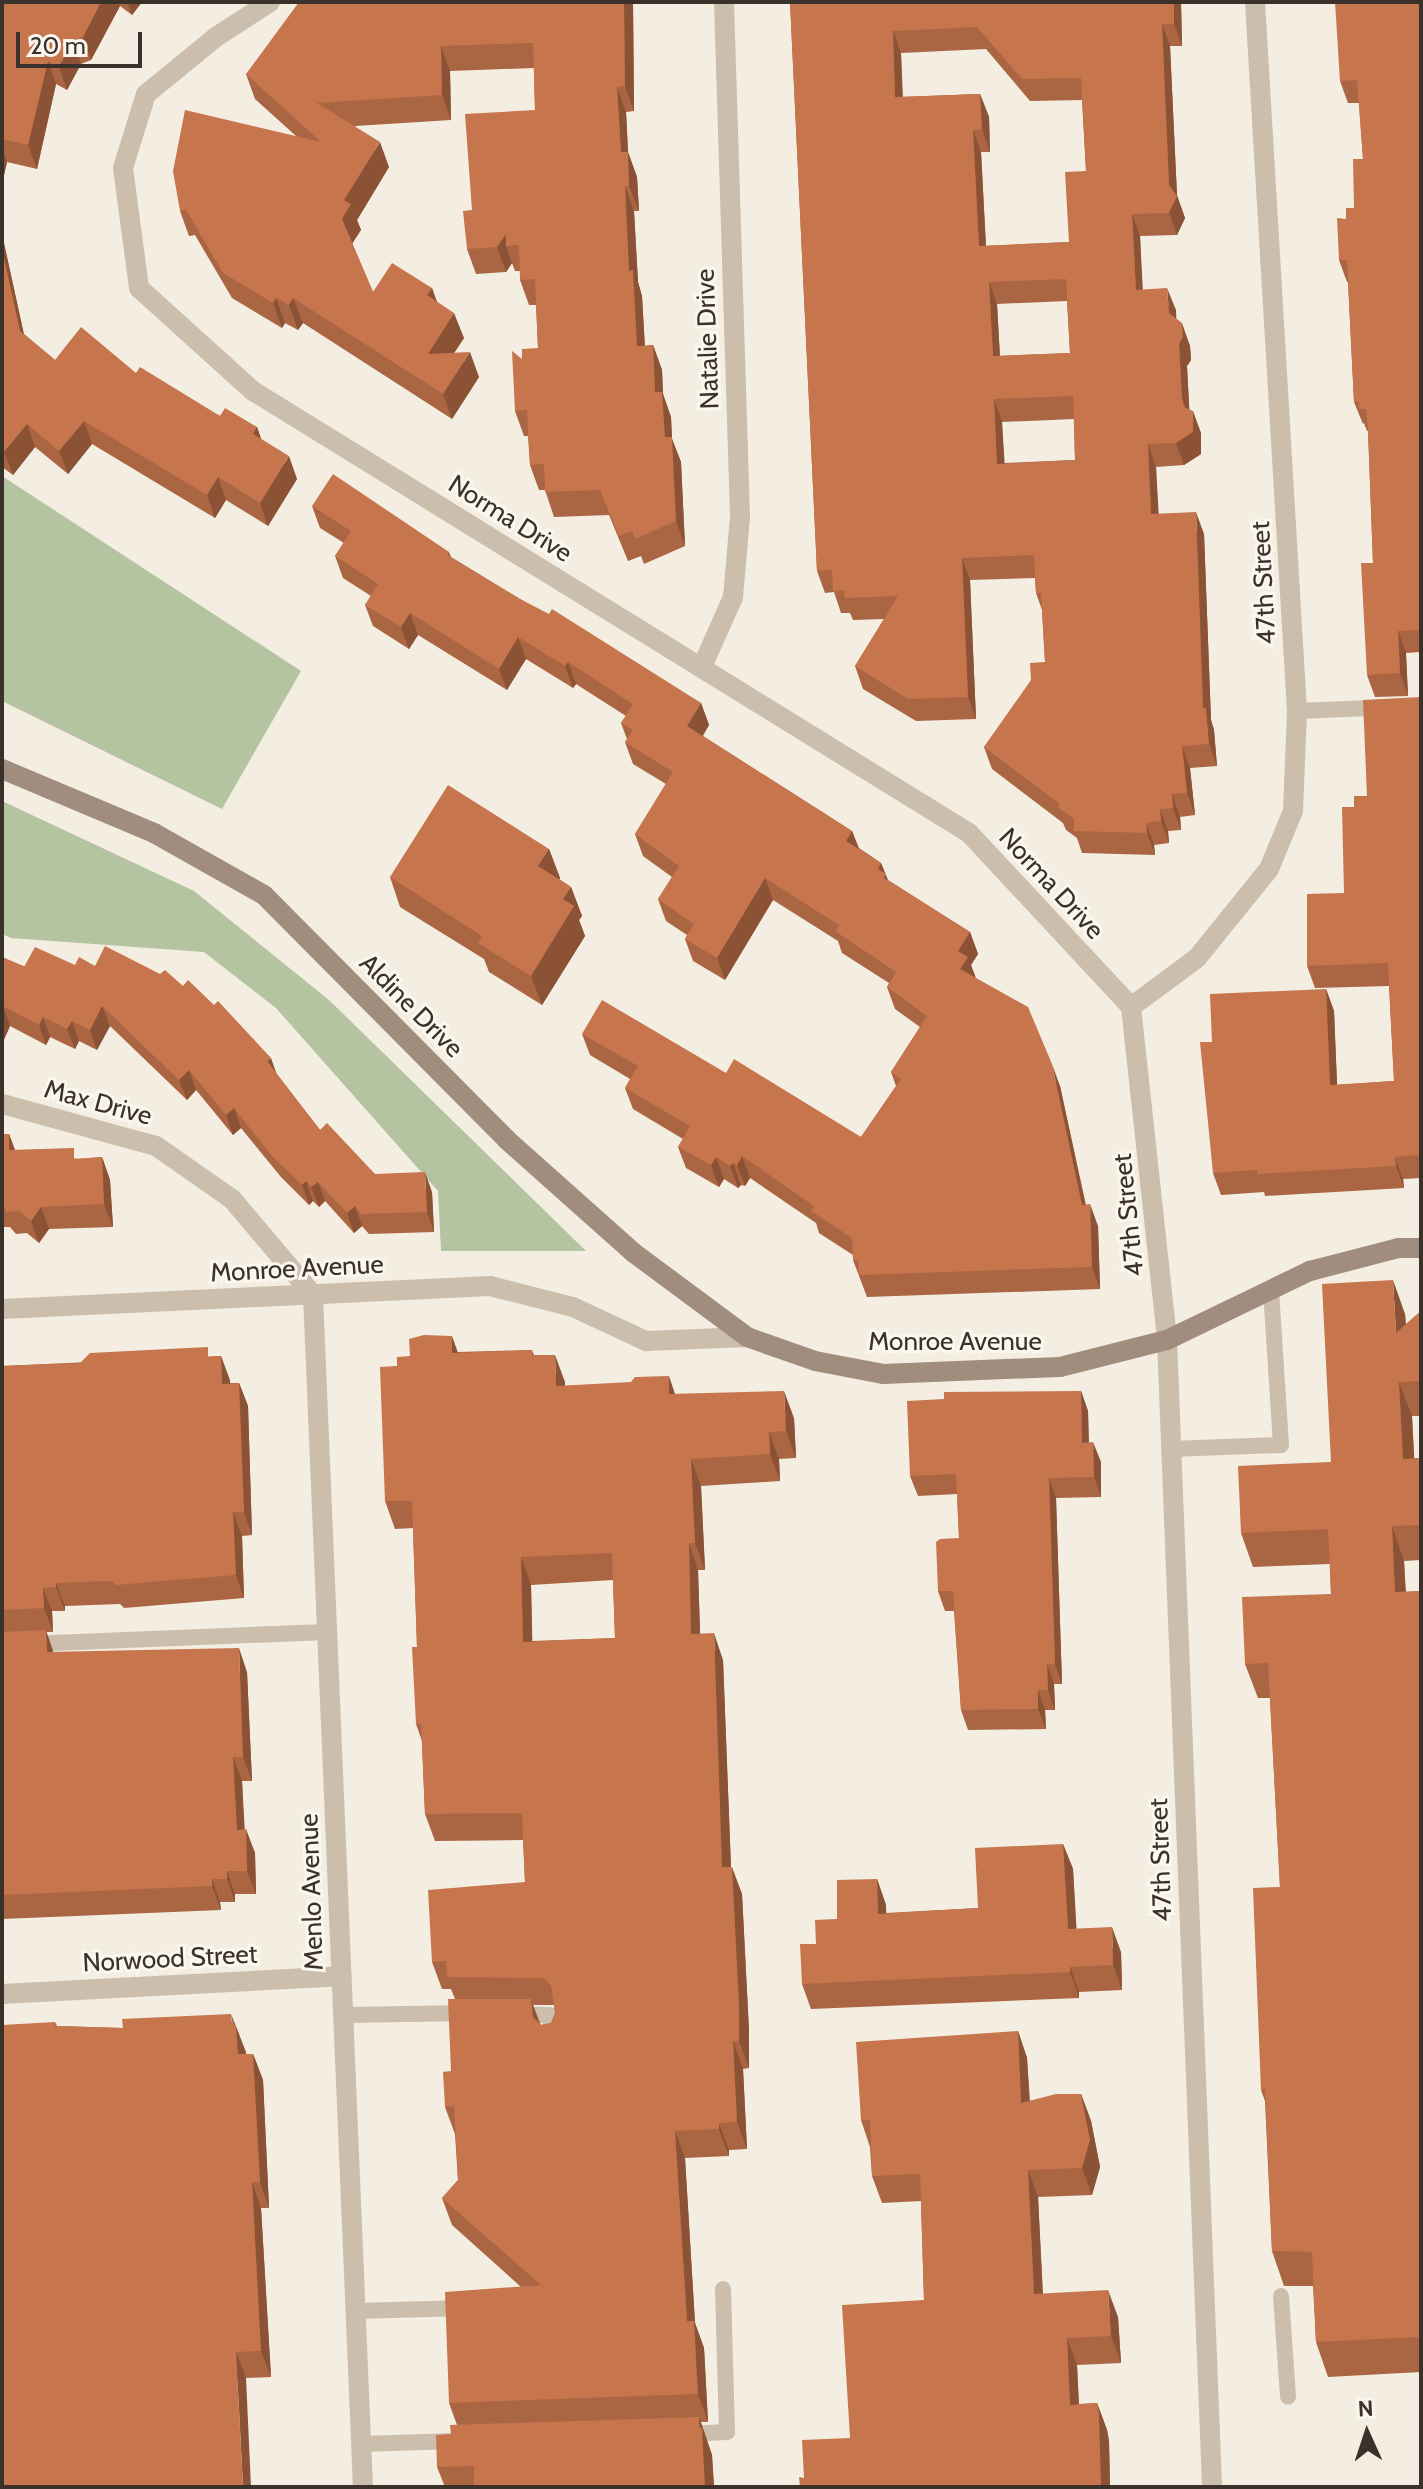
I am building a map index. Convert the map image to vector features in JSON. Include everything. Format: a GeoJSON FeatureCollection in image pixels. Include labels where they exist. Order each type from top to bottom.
{"type":"FeatureCollection","features":[{"type":"Feature","properties":{"kind":"main road","name":"Aldine Drive"},"geometry":{"type":"LineString","coordinates":[[2,769],[154,833],[264,895],[506,1139],[634,1253],[747,1337]]}},
{"type":"Feature","properties":{"kind":"main road","name":"Monroe Avenue"},"geometry":{"type":"LineString","coordinates":[[747,1337],[815,1361],[883,1374],[1060,1367],[1167,1340],[1310,1271],[1398,1248],[1421,1248]]}},
{"type":"Feature","properties":{"kind":"street","name":"Norma Drive"},"geometry":{"type":"LineString","coordinates":[[270,2],[216,37],[146,94],[123,168],[139,288],[253,391],[969,833],[1131,1007]]}},
{"type":"Feature","properties":{"kind":"street","name":"Natalie Drive"},"geometry":{"type":"LineString","coordinates":[[702,667],[733,597],[740,517],[724,2]]}},
{"type":"Feature","properties":{"kind":"street","name":"47th Street"},"geometry":{"type":"LineString","coordinates":[[1212,2487],[1167,1340],[1131,1007],[1197,958],[1269,869],[1293,811],[1297,711],[1255,2]]}},
{"type":"Feature","properties":{"kind":"street","name":"Max Drive"},"geometry":{"type":"LineString","coordinates":[[2,1104],[156,1146],[232,1199],[313,1295]]}},
{"type":"Feature","properties":{"kind":"street","name":"Monroe Avenue"},"geometry":{"type":"LineString","coordinates":[[2,1309],[490,1286],[573,1307],[646,1341],[747,1337]]}},
{"type":"Feature","properties":{"kind":"street","name":"Menlo Avenue"},"geometry":{"type":"LineString","coordinates":[[313,1295],[363,2487]]}},
{"type":"Feature","properties":{"kind":"street","name":"Norwood Street"},"geometry":{"type":"LineString","coordinates":[[2,1994],[342,1976]]}},
{"type":"Feature","properties":{"kind":"lane"},"geometry":{"type":"LineString","coordinates":[[1297,711],[1421,706]]}},
{"type":"Feature","properties":{"kind":"lane"},"geometry":{"type":"LineString","coordinates":[[1171,1449],[1281,1445],[1271,1291]]}},
{"type":"Feature","properties":{"kind":"lane"},"geometry":{"type":"LineString","coordinates":[[2,1645],[327,1632]]}},
{"type":"Feature","properties":{"kind":"lane"},"geometry":{"type":"LineString","coordinates":[[343,2015],[550,2015],[554,2042]]}},
{"type":"Feature","properties":{"kind":"lane"},"geometry":{"type":"LineString","coordinates":[[664,2434],[727,2432],[723,2289]]}},
{"type":"Feature","properties":{"kind":"lane"},"geometry":{"type":"LineString","coordinates":[[1281,2296],[1288,2397]]}},
{"type":"Feature","properties":{"kind":"lane"},"geometry":{"type":"LineString","coordinates":[[356,2311],[466,2308]]}},
{"type":"Feature","properties":{"kind":"lane"},"geometry":{"type":"LineString","coordinates":[[362,2444],[473,2440]]}},
{"type":"Feature","properties":{"kind":"green space"},"geometry":{"type":"Polygon","coordinates":[[[2,476],[301,671],[222,809],[2,701],[2,476]]]}},
{"type":"Feature","properties":{"kind":"green space"},"geometry":{"type":"Polygon","coordinates":[[[2,801],[194,891],[329,1000],[586,1251],[441,1251],[438,1191],[276,1008],[204,952],[11,938],[2,934],[2,801]]]}},
{"type":"Feature","properties":{"kind":"building"},"geometry":{"type":"Polygon","coordinates":[[[2,2],[101,2],[83,37],[72,41],[59,67],[48,61],[28,145],[2,139],[2,2]]]}},
{"type":"Feature","properties":{"kind":"building"},"geometry":{"type":"Polygon","coordinates":[[[299,2],[624,2],[625,86],[617,87],[621,152],[628,152],[629,186],[625,186],[629,271],[633,270],[637,346],[653,345],[655,392],[662,392],[665,437],[672,437],[676,521],[635,539],[632,531],[619,536],[600,490],[545,492],[544,464],[530,465],[527,410],[515,411],[512,351],[522,359],[522,349],[538,348],[535,279],[520,280],[519,245],[506,246],[506,234],[497,247],[467,249],[463,211],[472,210],[465,114],[535,110],[533,43],[441,46],[442,95],[317,103],[380,142],[344,200],[351,204],[342,219],[373,292],[392,263],[432,288],[427,295],[454,313],[428,354],[470,352],[443,394],[293,298],[289,305],[276,298],[273,303],[223,273],[186,210],[180,211],[173,171],[185,110],[321,142],[246,74],[299,2]]]}},
{"type":"Feature","properties":{"kind":"building"},"geometry":{"type":"Polygon","coordinates":[[[790,2],[1174,2],[1174,24],[1162,24],[1169,185],[1177,196],[1169,213],[1132,214],[1136,290],[1167,288],[1169,313],[1182,323],[1183,337],[1179,344],[1182,398],[1184,407],[1193,411],[1193,432],[1176,443],[1148,444],[1151,514],[1196,512],[1203,708],[1206,708],[1209,744],[1182,746],[1187,793],[1172,794],[1173,808],[1160,809],[1161,821],[1146,823],[1147,833],[1074,831],[1074,819],[1058,807],[1060,804],[984,747],[1031,680],[1030,663],[1045,662],[1041,593],[1036,593],[1034,555],[962,558],[968,697],[908,699],[855,666],[898,596],[845,598],[844,590],[833,591],[832,570],[817,571],[790,2]],[[977,27],[893,31],[895,97],[980,94],[982,129],[973,130],[979,246],[1069,242],[1065,172],[1086,171],[1081,78],[1022,79],[977,27]],[[1066,279],[989,282],[993,356],[1070,353],[1066,279]],[[1073,396],[994,399],[997,464],[1075,460],[1073,396]]]}},
{"type":"Feature","properties":{"kind":"building"},"geometry":{"type":"Polygon","coordinates":[[[1335,2],[1421,2],[1421,630],[1398,631],[1400,673],[1367,675],[1361,563],[1373,563],[1368,429],[1366,409],[1359,409],[1359,401],[1354,402],[1347,260],[1339,260],[1337,218],[1346,219],[1346,208],[1354,208],[1353,159],[1363,159],[1357,80],[1340,81],[1335,2]]]}},
{"type":"Feature","properties":{"kind":"building"},"geometry":{"type":"Polygon","coordinates":[[[2,249],[20,331],[55,360],[81,327],[136,373],[140,367],[220,416],[225,408],[257,427],[253,434],[289,456],[260,503],[218,477],[207,495],[84,421],[59,451],[27,424],[4,452],[2,249]]]}},
{"type":"Feature","properties":{"kind":"building"},"geometry":{"type":"Polygon","coordinates":[[[333,474],[449,552],[447,555],[549,614],[552,609],[701,703],[687,726],[852,831],[846,841],[881,863],[878,869],[886,874],[884,878],[970,932],[958,951],[968,957],[960,969],[1028,1007],[1052,1064],[1082,1205],[1090,1204],[1092,1267],[859,1275],[858,1260],[853,1260],[852,1238],[811,1211],[814,1206],[742,1156],[737,1165],[733,1163],[730,1166],[716,1157],[711,1165],[678,1147],[690,1126],[625,1088],[638,1066],[582,1034],[602,1000],[726,1073],[734,1059],[861,1137],[901,1079],[891,1072],[927,1016],[887,987],[896,972],[835,931],[839,925],[765,878],[717,958],[685,939],[694,924],[658,899],[679,866],[635,834],[673,772],[625,742],[633,730],[621,723],[633,704],[568,662],[565,666],[518,637],[499,669],[410,613],[401,627],[365,605],[378,584],[335,556],[351,531],[312,506],[333,474]]]}},
{"type":"Feature","properties":{"kind":"building"},"geometry":{"type":"Polygon","coordinates":[[[1421,697],[1421,1155],[1395,1157],[1396,1166],[1257,1174],[1257,1170],[1213,1173],[1200,1042],[1212,1042],[1210,994],[1326,989],[1330,1085],[1394,1081],[1388,963],[1307,966],[1307,894],[1344,893],[1342,807],[1354,807],[1354,796],[1367,796],[1363,700],[1421,697]]]}},
{"type":"Feature","properties":{"kind":"building"},"geometry":{"type":"Polygon","coordinates":[[[448,785],[549,849],[538,866],[571,887],[563,899],[574,906],[531,976],[478,943],[482,936],[390,877],[448,785]]]}},
{"type":"Feature","properties":{"kind":"building"},"geometry":{"type":"Polygon","coordinates":[[[105,946],[160,974],[165,970],[183,986],[188,980],[214,1005],[218,1001],[271,1058],[267,1061],[320,1130],[327,1123],[375,1174],[425,1172],[427,1212],[361,1214],[355,1206],[347,1213],[318,1182],[311,1187],[306,1181],[302,1185],[273,1157],[234,1108],[226,1115],[189,1070],[179,1080],[102,1006],[90,1030],[72,1021],[67,1029],[43,1017],[39,1025],[2,1008],[2,957],[24,967],[35,947],[75,965],[79,957],[95,966],[105,946]]]}},
{"type":"Feature","properties":{"kind":"building"},"geometry":{"type":"Polygon","coordinates":[[[2,1134],[9,1134],[9,1150],[74,1148],[74,1159],[102,1157],[104,1204],[41,1207],[31,1221],[19,1211],[7,1212],[2,1205],[2,1134]]]}},
{"type":"Feature","properties":{"kind":"building"},"geometry":{"type":"Polygon","coordinates":[[[1393,1280],[1396,1333],[1421,1311],[1421,1381],[1399,1382],[1403,1459],[1421,1458],[1421,1525],[1392,1526],[1395,1592],[1421,1591],[1421,2337],[1316,2342],[1312,2252],[1272,2251],[1265,2089],[1261,2090],[1253,1888],[1280,1887],[1268,1663],[1245,1664],[1242,1597],[1331,1594],[1328,1529],[1241,1533],[1238,1466],[1331,1462],[1322,1284],[1393,1280]]]}},
{"type":"Feature","properties":{"kind":"building"},"geometry":{"type":"Polygon","coordinates":[[[424,1335],[452,1336],[452,1353],[532,1350],[532,1355],[555,1355],[556,1386],[631,1382],[635,1377],[669,1376],[669,1394],[784,1391],[786,1431],[769,1432],[770,1454],[691,1459],[695,1543],[689,1543],[691,1634],[714,1633],[722,1867],[732,1867],[739,2003],[739,2041],[733,2041],[737,2122],[719,2123],[719,2129],[675,2131],[687,2321],[694,2321],[698,2394],[449,2403],[445,2292],[541,2285],[442,2198],[458,2180],[454,2106],[445,2107],[443,2072],[451,2071],[448,1999],[531,1999],[533,2017],[541,2025],[551,2023],[555,2013],[551,1985],[544,1978],[447,1977],[446,1961],[432,1962],[428,1890],[525,1882],[522,1813],[425,1814],[421,1724],[416,1724],[412,1647],[417,1647],[412,1501],[385,1501],[380,1367],[397,1366],[397,1357],[410,1356],[409,1339],[424,1335]],[[612,1553],[521,1557],[523,1642],[615,1638],[612,1553]]]}},
{"type":"Feature","properties":{"kind":"building"},"geometry":{"type":"Polygon","coordinates":[[[208,1347],[208,1357],[221,1356],[222,1384],[239,1383],[244,1512],[233,1512],[236,1575],[116,1585],[111,1581],[56,1583],[56,1587],[43,1588],[44,1608],[2,1610],[2,1366],[80,1363],[90,1353],[208,1347]]]}},
{"type":"Feature","properties":{"kind":"building"},"geometry":{"type":"Polygon","coordinates":[[[1081,1391],[1082,1443],[1093,1442],[1094,1477],[1049,1478],[1055,1664],[1047,1664],[1048,1690],[1038,1690],[1038,1709],[961,1710],[953,1591],[938,1591],[936,1542],[959,1538],[956,1474],[910,1476],[907,1401],[944,1399],[944,1392],[1081,1391]]]}},
{"type":"Feature","properties":{"kind":"building"},"geometry":{"type":"Polygon","coordinates":[[[46,1630],[47,1652],[239,1648],[243,1757],[233,1757],[237,1830],[246,1829],[247,1871],[227,1871],[227,1879],[212,1879],[212,1886],[2,1895],[2,1632],[46,1630]]]}},
{"type":"Feature","properties":{"kind":"building"},"geometry":{"type":"Polygon","coordinates":[[[1063,1844],[1068,1929],[1112,1927],[1113,1965],[1070,1967],[1070,1972],[802,1984],[800,1944],[816,1944],[815,1920],[837,1919],[837,1880],[877,1879],[878,1914],[978,1908],[975,1848],[1063,1844]]]}},
{"type":"Feature","properties":{"kind":"building"},"geometry":{"type":"Polygon","coordinates":[[[231,2014],[232,2023],[236,2026],[238,2054],[253,2054],[260,2182],[252,2182],[261,2351],[236,2352],[243,2487],[2,2487],[2,2025],[55,2022],[55,2026],[123,2028],[122,2019],[231,2014]]]}},
{"type":"Feature","properties":{"kind":"building"},"geometry":{"type":"Polygon","coordinates":[[[1018,2031],[1021,2103],[1056,2094],[1081,2094],[1090,2140],[1082,2168],[1028,2170],[1034,2294],[1108,2290],[1111,2336],[1067,2338],[1070,2405],[1097,2403],[1101,2487],[800,2487],[799,2477],[804,2478],[802,2440],[850,2438],[842,2305],[924,2300],[920,2174],[872,2176],[870,2120],[861,2120],[856,2042],[1018,2031]]]}},
{"type":"Feature","properties":{"kind":"building"},"geometry":{"type":"Polygon","coordinates":[[[699,2417],[705,2487],[474,2487],[474,2466],[437,2467],[436,2435],[451,2434],[450,2425],[699,2417]]]}}]}
